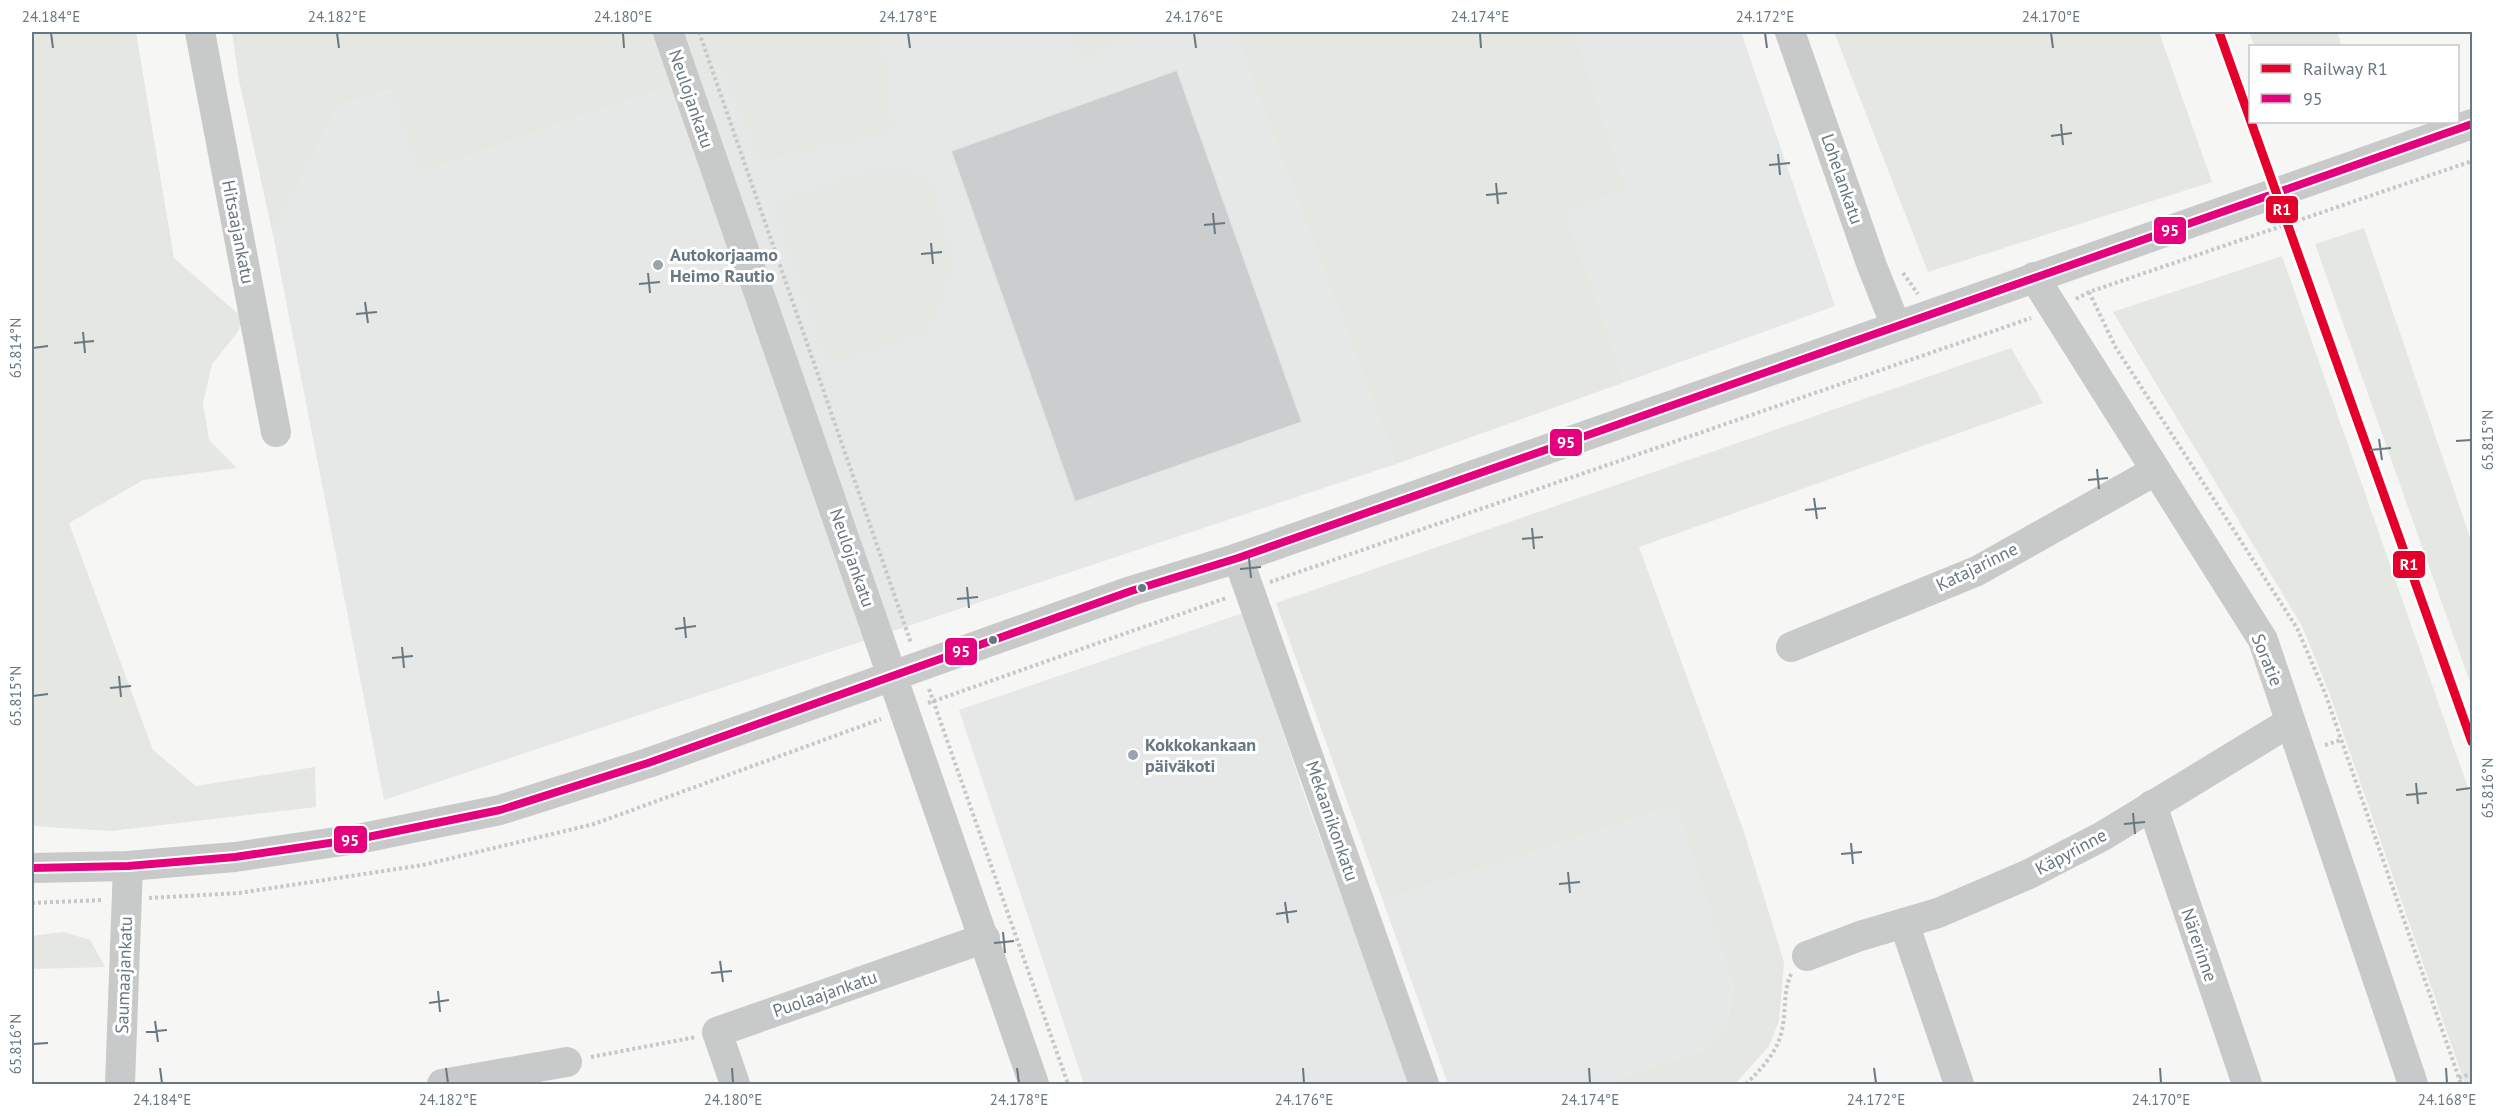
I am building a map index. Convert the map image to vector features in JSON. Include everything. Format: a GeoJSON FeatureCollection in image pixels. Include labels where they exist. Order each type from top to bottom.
{"type":"FeatureCollection","features":[{"type":"Feature","properties":{"kind":"street","name":"Hitsaajankatu"},"geometry":{"type":"LineString","coordinates":[[200,32],[276,432]]}},
{"type":"Feature","properties":{"kind":"street","name":"Neulojankatu"},"geometry":{"type":"LineString","coordinates":[[668,32],[907,673],[985,938],[1034,1084]]}},
{"type":"Feature","properties":{"kind":"street","name":"Lohelankatu"},"geometry":{"type":"LineString","coordinates":[[1790,32],[1872,266],[1896,326]]}},
{"type":"Feature","properties":{"kind":"street"},"geometry":{"type":"LineString","coordinates":[[32,868],[128,866],[235,857],[363,838],[500,810],[648,763],[907,673],[1131,591],[1238,558],[2472,124]]}},
{"type":"Feature","properties":{"kind":"street","name":"Soratie"},"geometry":{"type":"LineString","coordinates":[[2034,277],[2263,640],[2413,1084]]}},
{"type":"Feature","properties":{"kind":"street","name":"Katajarinne"},"geometry":{"type":"LineString","coordinates":[[1791,647],[1977,571],[2155,471]]}},
{"type":"Feature","properties":{"kind":"street","name":"Mekaanikonkatu"},"geometry":{"type":"LineString","coordinates":[[1238,558],[1424,1084]]}},
{"type":"Feature","properties":{"kind":"street","name":"Käpyrinne"},"geometry":{"type":"LineString","coordinates":[[1807,956],[1860,936],[1938,913],[2029,874],[2101,837],[2290,722]]}},
{"type":"Feature","properties":{"kind":"street","name":"Närerinne"},"geometry":{"type":"LineString","coordinates":[[2152,806],[2247,1084]]}},
{"type":"Feature","properties":{"kind":"street","name":"Saumaajankatu"},"geometry":{"type":"LineString","coordinates":[[120,1084],[128,866]]}},
{"type":"Feature","properties":{"kind":"street"},"geometry":{"type":"LineString","coordinates":[[1904,923],[1959,1084]]}},
{"type":"Feature","properties":{"kind":"street","name":"Puolaajankatu"},"geometry":{"type":"LineString","coordinates":[[717,1032],[985,938]]}},
{"type":"Feature","properties":{"kind":"street"},"geometry":{"type":"LineString","coordinates":[[717,1032],[735,1084]]}},
{"type":"Feature","properties":{"kind":"street"},"geometry":{"type":"LineString","coordinates":[[442,1084],[567,1062]]}},
{"type":"Feature","properties":{"kind":"path"},"geometry":{"type":"LineString","coordinates":[[699,32],[907,673],[935,701],[1068,1084]]}},
{"type":"Feature","properties":{"kind":"path"},"geometry":{"type":"LineString","coordinates":[[1900,263],[1904,274],[1932,314],[1944,348]]}},
{"type":"Feature","properties":{"kind":"path"},"geometry":{"type":"LineString","coordinates":[[1746,1084],[1768,1062],[1781,1034],[1790,976],[1795,966],[1807,956]]}},
{"type":"Feature","properties":{"kind":"path"},"geometry":{"type":"LineString","coordinates":[[567,1062],[717,1032]]}},
{"type":"Feature","properties":{"kind":"path"},"geometry":{"type":"LineString","coordinates":[[2459,1078],[2472,1073]]}},
{"type":"Feature","properties":{"kind":"shaded area"},"geometry":{"type":"Polygon","coordinates":[[[32,32],[136,32],[174,258],[244,319],[237,333],[212,364],[203,403],[209,440],[237,468],[143,480],[69,523],[153,750],[196,786],[315,767],[316,807],[111,831],[32,826],[32,32]]]}},
{"type":"Feature","properties":{"kind":"shaded area"},"geometry":{"type":"Polygon","coordinates":[[[232,32],[881,32],[893,131],[761,163],[723,69],[419,174],[391,90],[338,106],[273,235],[239,80],[232,32]]]}},
{"type":"Feature","properties":{"kind":"shaded area"},"geometry":{"type":"Polygon","coordinates":[[[881,32],[1068,32],[1080,62],[1138,32],[1234,32],[1396,464],[384,800],[273,235],[338,106],[392,90],[419,174],[724,69],[761,163],[892,131],[881,32]]]}},
{"type":"Feature","properties":{"kind":"shaded area"},"geometry":{"type":"Polygon","coordinates":[[[1068,32],[1138,32],[1080,62],[1068,32]]]}},
{"type":"Feature","properties":{"kind":"shaded area"},"geometry":{"type":"Polygon","coordinates":[[[1234,32],[1576,32],[1627,190],[1566,212],[1625,382],[1396,464],[1234,32]]]}},
{"type":"Feature","properties":{"kind":"shaded area"},"geometry":{"type":"Polygon","coordinates":[[[1576,32],[1741,32],[1835,306],[1625,382],[1566,212],[1627,190],[1576,32]]]}},
{"type":"Feature","properties":{"kind":"shaded area"},"geometry":{"type":"Polygon","coordinates":[[[1834,32],[2159,32],[2212,182],[1928,272],[1834,32]]]}},
{"type":"Feature","properties":{"kind":"shaded area"},"geometry":{"type":"Polygon","coordinates":[[[2249,32],[2337,32],[2342,45],[2254,45],[2249,32]]]}},
{"type":"Feature","properties":{"kind":"shaded area"},"geometry":{"type":"Polygon","coordinates":[[[873,170],[928,174],[954,267],[927,331],[828,364],[774,203],[873,170]]]}},
{"type":"Feature","properties":{"kind":"shaded area"},"geometry":{"type":"Polygon","coordinates":[[[2364,228],[2472,543],[2472,688],[2315,244],[2364,228]]]}},
{"type":"Feature","properties":{"kind":"shaded area"},"geometry":{"type":"Polygon","coordinates":[[[2282,256],[2472,799],[2472,1084],[2465,1084],[2329,692],[2302,626],[2113,312],[2282,256]]]}},
{"type":"Feature","properties":{"kind":"shaded area"},"geometry":{"type":"Polygon","coordinates":[[[2011,348],[2043,403],[1639,547],[1744,832],[1784,962],[1779,1021],[1769,1046],[1735,1084],[1600,1084],[1707,1048],[1727,1025],[1733,986],[1675,806],[1383,901],[1276,603],[2011,348]]]}},
{"type":"Feature","properties":{"kind":"shaded area"},"geometry":{"type":"Polygon","coordinates":[[[1243,613],[1306,800],[1411,1084],[1084,1084],[959,710],[1243,613]]]}},
{"type":"Feature","properties":{"kind":"shaded area"},"geometry":{"type":"Polygon","coordinates":[[[1675,806],[1733,986],[1727,1025],[1707,1048],[1600,1084],[1448,1084],[1383,901],[1675,806]]]}},
{"type":"Feature","properties":{"kind":"shaded area"},"geometry":{"type":"Polygon","coordinates":[[[63,932],[90,940],[105,967],[32,969],[32,936],[63,932]]]}},
{"type":"Feature","properties":{"kind":"building"},"geometry":{"type":"Polygon","coordinates":[[[1177,70],[1302,422],[1075,502],[951,151],[1177,70]]]}},
{"type":"Feature","properties":{"kind":"rail line","name":"R1"},"geometry":{"type":"LineString","coordinates":[[2219,32],[2249,116]]}},
{"type":"Feature","properties":{"kind":"rail line","name":"R1"},"geometry":{"type":"LineString","coordinates":[[2251,123],[2472,742]]}},
{"type":"Feature","properties":{"kind":"transit line","name":"95"},"geometry":{"type":"LineString","coordinates":[[32,868],[128,866],[235,857],[363,838],[500,810],[648,763],[1131,591],[1238,558],[2472,124]]}},
{"type":"Feature","properties":{"kind":"place","name":"Autokorjaamo Heimo Rautio"},"geometry":{"type":"Point","coordinates":[658,265]}},
{"type":"Feature","properties":{"kind":"place","name":"Kokkokankaan päiväkoti"},"geometry":{"type":"Point","coordinates":[1133,755]}}]}
